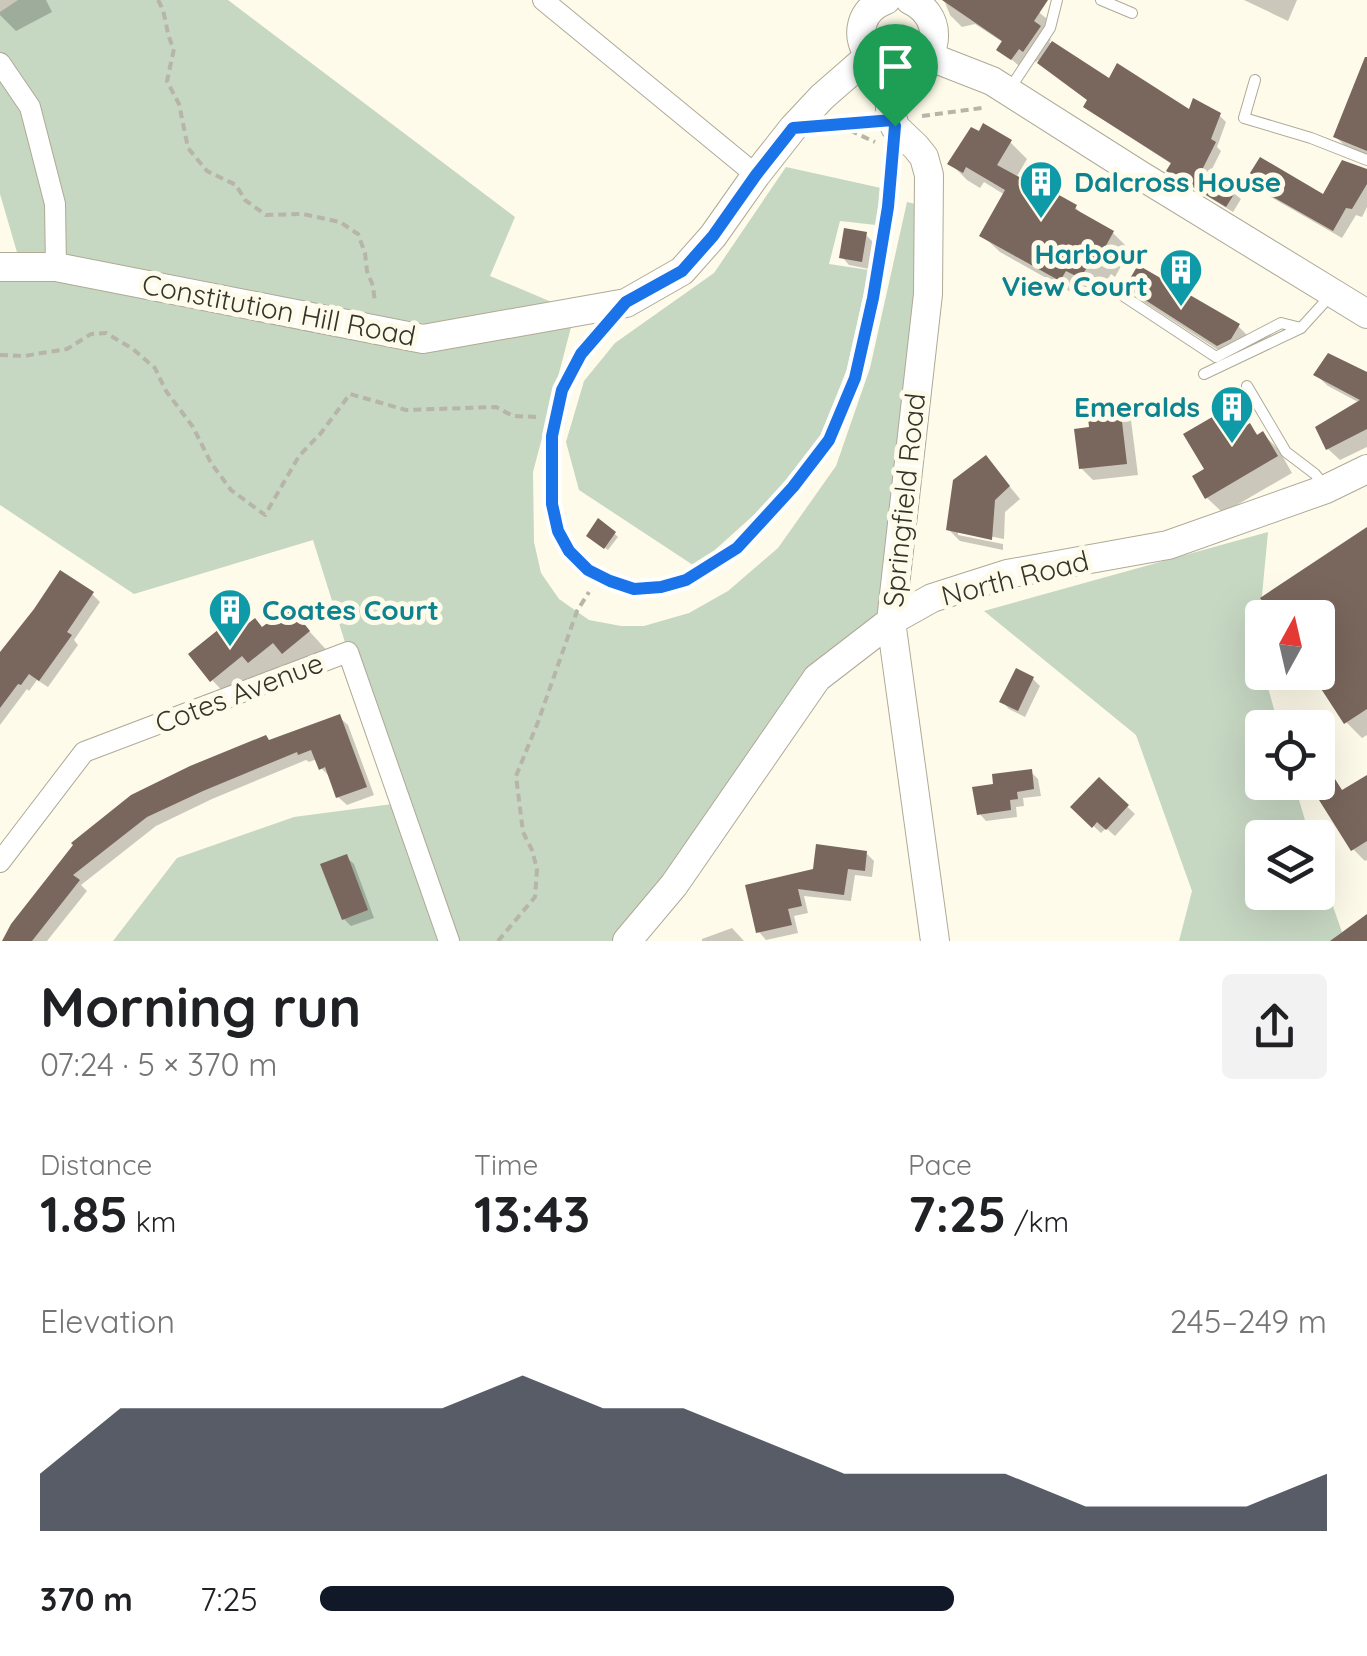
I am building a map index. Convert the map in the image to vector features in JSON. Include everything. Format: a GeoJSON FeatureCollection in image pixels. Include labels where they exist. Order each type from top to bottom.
{"type":"FeatureCollection","features":[{"type":"Feature","properties":{"kind":"street"},"geometry":{"type":"LineString","coordinates":[[543,0],[756,175]]}},
{"type":"Feature","properties":{"kind":"street"},"geometry":{"type":"LineString","coordinates":[[886,0],[870,11],[864,21],[863,46],[879,63],[902,71],[928,56],[934,36],[933,25],[922,7],[910,0]]}},
{"type":"Feature","properties":{"kind":"street"},"geometry":{"type":"LineString","coordinates":[[928,56],[992,80],[1332,294],[1365,304]]}},
{"type":"Feature","properties":{"kind":"street"},"geometry":{"type":"LineString","coordinates":[[0,63],[30,106],[55,204],[56,267]]}},
{"type":"Feature","properties":{"kind":"street"},"geometry":{"type":"LineString","coordinates":[[879,63],[894,132]]}},
{"type":"Feature","properties":{"kind":"street","name":"Constitution Hill Road"},"geometry":{"type":"LineString","coordinates":[[0,268],[56,267],[423,339],[626,302],[682,271],[713,236],[793,128],[822,97],[879,63]]}},
{"type":"Feature","properties":{"kind":"street","name":"Springfield Road"},"geometry":{"type":"LineString","coordinates":[[894,132],[916,146],[929,175],[928,294],[890,620],[935,941]]}},
{"type":"Feature","properties":{"kind":"street","name":"North Road"},"geometry":{"type":"LineString","coordinates":[[628,941],[674,885],[817,678],[890,620],[932,598],[1007,574],[1168,545],[1326,489],[1367,468]]}},
{"type":"Feature","properties":{"kind":"street","name":"Cotes Avenue"},"geometry":{"type":"LineString","coordinates":[[0,862],[84,752],[348,652],[449,941]]}},
{"type":"Feature","properties":{"kind":"lane"},"geometry":{"type":"LineString","coordinates":[[1018,96],[1050,28],[1057,0]]}},
{"type":"Feature","properties":{"kind":"lane"},"geometry":{"type":"LineString","coordinates":[[1101,0],[1132,13]]}},
{"type":"Feature","properties":{"kind":"lane"},"geometry":{"type":"LineString","coordinates":[[1254,80],[1244,118],[1367,160]]}},
{"type":"Feature","properties":{"kind":"lane"},"geometry":{"type":"LineString","coordinates":[[626,302],[581,354],[562,390],[552,436],[552,504],[558,531],[569,551],[588,570],[634,589],[661,587],[686,580],[737,548],[793,487],[829,440],[855,378],[869,314],[888,207],[894,132]]}},
{"type":"Feature","properties":{"kind":"lane"},"geometry":{"type":"LineString","coordinates":[[1120,293],[1216,357],[1281,323],[1301,328]]}},
{"type":"Feature","properties":{"kind":"lane"},"geometry":{"type":"LineString","coordinates":[[1204,374],[1301,328],[1332,294]]}},
{"type":"Feature","properties":{"kind":"lane"},"geometry":{"type":"LineString","coordinates":[[1247,386],[1286,452],[1315,474],[1326,489]]}},
{"type":"Feature","properties":{"kind":"path"},"geometry":{"type":"LineString","coordinates":[[158,0],[165,11],[166,34],[174,48],[167,81],[179,104],[188,148],[206,171],[236,186],[245,200],[266,215],[302,214],[340,222],[358,234],[374,297]]}},
{"type":"Feature","properties":{"kind":"path"},"geometry":{"type":"LineString","coordinates":[[793,128],[838,124],[894,132],[1018,96]]}},
{"type":"Feature","properties":{"kind":"path"},"geometry":{"type":"LineString","coordinates":[[838,124],[894,132]]}},
{"type":"Feature","properties":{"kind":"path"},"geometry":{"type":"LineString","coordinates":[[0,355],[67,350],[91,334],[106,333],[133,348],[155,368],[166,391],[193,427],[210,463],[231,490],[265,515],[299,456],[350,394],[406,410],[496,408],[513,416],[538,417],[552,436]]}},
{"type":"Feature","properties":{"kind":"path"},"geometry":{"type":"LineString","coordinates":[[498,941],[534,897],[537,869],[523,832],[516,776],[577,612],[598,575]]}},
{"type":"Feature","properties":{"kind":"green space"},"geometry":{"type":"Polygon","coordinates":[[[18,0],[228,0],[515,217],[490,276],[575,312],[533,472],[534,542],[541,573],[559,599],[589,620],[644,626],[689,613],[728,591],[778,548],[836,466],[870,368],[907,202],[928,207],[891,621],[817,678],[627,941],[113,941],[177,858],[294,817],[400,803],[313,540],[134,594],[0,505],[0,268],[21,266],[0,194],[0,12],[18,0]]]}},
{"type":"Feature","properties":{"kind":"green space"},"geometry":{"type":"Polygon","coordinates":[[[786,167],[881,188],[876,225],[840,221],[829,264],[869,270],[847,369],[819,439],[767,503],[696,567],[579,490],[566,442],[584,381],[615,343],[714,273],[786,167]]]}},
{"type":"Feature","properties":{"kind":"green space"},"geometry":{"type":"Polygon","coordinates":[[[1268,532],[1262,600],[1245,600],[1245,690],[1269,690],[1274,710],[1245,710],[1245,800],[1299,800],[1305,820],[1245,820],[1245,910],[1334,910],[1342,932],[1336,937],[1338,941],[1179,941],[1192,891],[1136,735],[984,611],[1268,532]]]}},
{"type":"Feature","properties":{"kind":"building"},"geometry":{"type":"Polygon","coordinates":[[[942,0],[1048,0],[1034,21],[1041,26],[1023,52],[1019,49],[1011,60],[996,50],[1002,41],[942,0]]]}},
{"type":"Feature","properties":{"kind":"building"},"geometry":{"type":"Polygon","coordinates":[[[1052,41],[1109,78],[1117,63],[1189,109],[1193,98],[1221,113],[1211,139],[1216,142],[1202,170],[1236,191],[1226,207],[1166,171],[1171,163],[1083,107],[1087,100],[1037,63],[1052,41]]]}},
{"type":"Feature","properties":{"kind":"building"},"geometry":{"type":"Polygon","coordinates":[[[1367,57],[1367,151],[1333,137],[1367,57]]]}},
{"type":"Feature","properties":{"kind":"building","name":"Dalcross House"},"geometry":{"type":"Polygon","coordinates":[[[983,123],[1012,140],[997,165],[1077,205],[1075,209],[1114,231],[1097,262],[1093,259],[1080,278],[1066,271],[1060,281],[979,236],[1005,190],[966,167],[963,173],[947,164],[971,127],[979,131],[983,123]]]}},
{"type":"Feature","properties":{"kind":"building"},"geometry":{"type":"Polygon","coordinates":[[[1260,157],[1323,194],[1342,160],[1367,169],[1367,184],[1333,231],[1245,181],[1260,157]]]}},
{"type":"Feature","properties":{"kind":"building"},"geometry":{"type":"Polygon","coordinates":[[[844,228],[867,232],[862,262],[839,258],[844,228]]]}},
{"type":"Feature","properties":{"kind":"building","name":"Harbour View Court"},"geometry":{"type":"Polygon","coordinates":[[[1138,265],[1240,324],[1231,339],[1217,346],[1125,287],[1138,265]]]}},
{"type":"Feature","properties":{"kind":"building"},"geometry":{"type":"Polygon","coordinates":[[[1328,353],[1367,372],[1367,429],[1326,450],[1315,427],[1360,400],[1313,375],[1328,353]]]}},
{"type":"Feature","properties":{"kind":"building"},"geometry":{"type":"Polygon","coordinates":[[[1120,405],[1127,464],[1079,469],[1074,429],[1089,427],[1087,409],[1120,405]]]}},
{"type":"Feature","properties":{"kind":"building","name":"Emeralds"},"geometry":{"type":"Polygon","coordinates":[[[1226,409],[1238,430],[1250,423],[1257,435],[1263,431],[1278,456],[1205,499],[1192,476],[1204,469],[1183,434],[1226,409]]]}},
{"type":"Feature","properties":{"kind":"building"},"geometry":{"type":"Polygon","coordinates":[[[986,455],[1010,486],[995,500],[992,540],[946,530],[953,480],[986,455]]]}},
{"type":"Feature","properties":{"kind":"building"},"geometry":{"type":"Polygon","coordinates":[[[598,518],[616,532],[604,549],[586,536],[598,518]]]}},
{"type":"Feature","properties":{"kind":"building"},"geometry":{"type":"Polygon","coordinates":[[[1367,527],[1367,709],[1344,724],[1322,690],[1335,690],[1335,600],[1260,598],[1367,527]]]}},
{"type":"Feature","properties":{"kind":"building"},"geometry":{"type":"Polygon","coordinates":[[[60,570],[94,592],[67,632],[72,635],[39,681],[29,674],[0,708],[0,652],[60,570]]]}},
{"type":"Feature","properties":{"kind":"building","name":"Coates Court"},"geometry":{"type":"Polygon","coordinates":[[[290,606],[310,631],[282,654],[273,643],[248,663],[242,656],[210,682],[188,654],[224,625],[232,636],[255,618],[262,627],[290,606]]]}},
{"type":"Feature","properties":{"kind":"building"},"geometry":{"type":"Polygon","coordinates":[[[1016,668],[1034,677],[1018,711],[999,702],[1016,668]]]}},
{"type":"Feature","properties":{"kind":"building"},"geometry":{"type":"Polygon","coordinates":[[[340,714],[367,787],[336,798],[325,767],[319,770],[311,750],[298,755],[297,752],[203,791],[147,817],[73,875],[80,880],[32,941],[2,941],[71,843],[131,795],[266,735],[269,740],[340,714]]]}},
{"type":"Feature","properties":{"kind":"building"},"geometry":{"type":"Polygon","coordinates":[[[1032,769],[1034,789],[1017,792],[1018,799],[1010,800],[1011,810],[977,815],[972,787],[993,784],[992,774],[1032,769]]]}},
{"type":"Feature","properties":{"kind":"building"},"geometry":{"type":"Polygon","coordinates":[[[1367,775],[1367,841],[1351,851],[1319,800],[1335,800],[1335,779],[1342,790],[1367,775]]]}},
{"type":"Feature","properties":{"kind":"building"},"geometry":{"type":"Polygon","coordinates":[[[1099,777],[1129,805],[1106,830],[1097,822],[1092,828],[1070,807],[1099,777]]]}},
{"type":"Feature","properties":{"kind":"building"},"geometry":{"type":"Polygon","coordinates":[[[816,844],[867,851],[865,871],[848,869],[844,895],[798,889],[802,906],[788,909],[792,925],[756,933],[745,885],[813,869],[816,844]]]}},
{"type":"Feature","properties":{"kind":"building"},"geometry":{"type":"Polygon","coordinates":[[[347,854],[368,910],[342,920],[320,864],[347,854]]]}},
{"type":"Feature","properties":{"kind":"building"},"geometry":{"type":"Polygon","coordinates":[[[1367,914],[1367,941],[1330,941],[1367,914]]]}},
{"type":"Feature","properties":{"kind":"place","name":"Dalcross House"},"geometry":{"type":"Point","coordinates":[1041,220]}},
{"type":"Feature","properties":{"kind":"place","name":"Harbour View Court"},"geometry":{"type":"Point","coordinates":[1181,308]}},
{"type":"Feature","properties":{"kind":"place","name":"Emeralds"},"geometry":{"type":"Point","coordinates":[1232,445]}},
{"type":"Feature","properties":{"kind":"place","name":"Coates Court"},"geometry":{"type":"Point","coordinates":[230,648]}},
{"type":"Feature","properties":{"kind":"route"},"geometry":{"type":"LineString","coordinates":[[893,120],[895,126],[888,207],[873,298],[855,378],[829,440],[793,487],[737,548],[686,580],[634,589],[588,570],[569,551],[558,531],[552,504],[552,436],[562,390],[581,354],[626,302],[682,271],[713,236],[793,128],[893,120]]}}]}
